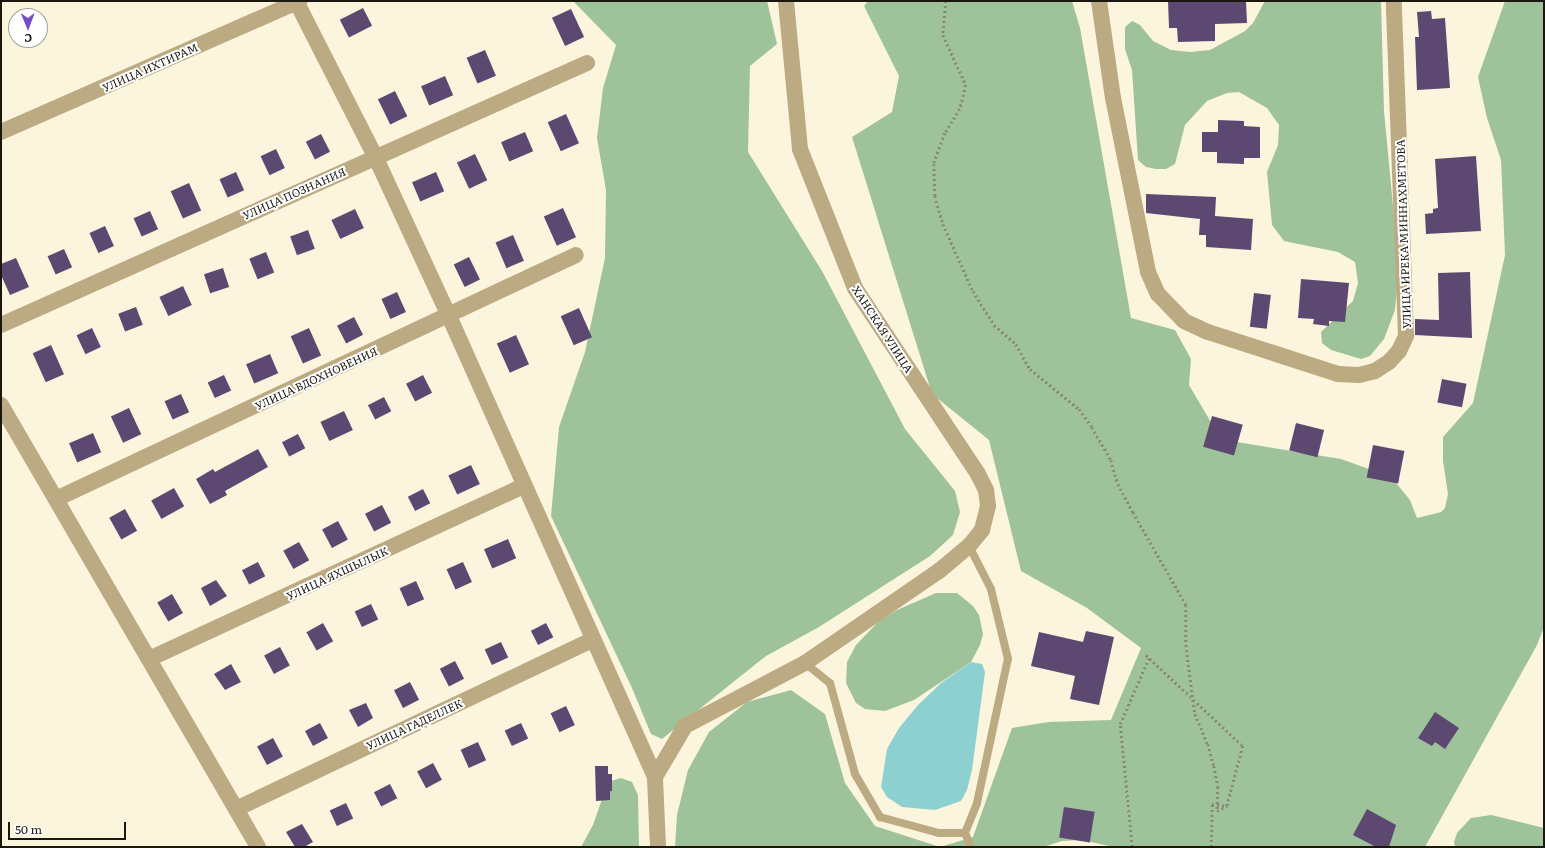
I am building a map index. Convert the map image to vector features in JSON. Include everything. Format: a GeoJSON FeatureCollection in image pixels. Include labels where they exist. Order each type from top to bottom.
{"type":"FeatureCollection","features":[{"type":"Feature","properties":{"kind":"street","name":"УЛИЦА ИХТИРАМ"},"geometry":{"type":"LineString","coordinates":[[1,132],[298,1]]}},
{"type":"Feature","properties":{"kind":"street"},"geometry":{"type":"LineString","coordinates":[[298,1],[375,156],[449,316],[592,640],[655,777],[658,847]]}},
{"type":"Feature","properties":{"kind":"street","name":"ХАНСКАЯ УЛИЦА"},"geometry":{"type":"LineString","coordinates":[[655,777],[685,726],[805,664],[939,571],[969,546],[986,521],[988,506],[986,490],[978,474],[855,288],[800,149],[786,1]]}},
{"type":"Feature","properties":{"kind":"street","name":"УЛИЦА ИРЕКА МИННАХМЕТОВА"},"geometry":{"type":"LineString","coordinates":[[1099,1],[1113,98],[1148,272],[1158,294],[1184,321],[1208,332],[1338,374],[1359,375],[1375,371],[1389,362],[1399,350],[1406,336],[1394,1]]}},
{"type":"Feature","properties":{"kind":"street","name":"УЛИЦА ПОЗНАНИЯ"},"geometry":{"type":"LineString","coordinates":[[1,325],[375,156],[587,63]]}},
{"type":"Feature","properties":{"kind":"street","name":"УЛИЦА ВДОХНОВЕНИЯ"},"geometry":{"type":"LineString","coordinates":[[56,499],[449,316],[576,255]]}},
{"type":"Feature","properties":{"kind":"street"},"geometry":{"type":"LineString","coordinates":[[1,405],[258,847]]}},
{"type":"Feature","properties":{"kind":"street","name":"УЛИЦА ЯХШЫЛЫК"},"geometry":{"type":"LineString","coordinates":[[149,659],[524,486]]}},
{"type":"Feature","properties":{"kind":"street","name":"УЛИЦА ГАДЕЛЛЕК"},"geometry":{"type":"LineString","coordinates":[[236,809],[592,640]]}},
{"type":"Feature","properties":{"kind":"lane"},"geometry":{"type":"LineString","coordinates":[[969,546],[991,589],[1008,659],[977,803],[965,833],[972,847]]}},
{"type":"Feature","properties":{"kind":"lane"},"geometry":{"type":"LineString","coordinates":[[805,664],[830,683],[855,774],[880,817],[939,833],[965,833]]}},
{"type":"Feature","properties":{"kind":"path"},"geometry":{"type":"LineString","coordinates":[[946,1],[942,35],[966,85],[960,109],[945,133],[934,164],[935,196],[943,224],[973,291],[994,325],[1016,344],[1030,368],[1079,409],[1092,427],[1111,460],[1118,484],[1186,605],[1186,645],[1195,714],[1208,744],[1214,766],[1218,787],[1217,811],[1227,806],[1243,746],[1147,657],[1120,724],[1132,847]]}},
{"type":"Feature","properties":{"kind":"path"},"geometry":{"type":"LineString","coordinates":[[1211,847],[1212,804],[1227,806]]}},
{"type":"Feature","properties":{"kind":"green space"},"geometry":{"type":"Polygon","coordinates":[[[573,1],[767,1],[777,44],[750,66],[748,152],[822,271],[905,429],[955,491],[960,512],[953,535],[930,556],[819,627],[766,656],[662,739],[651,734],[632,688],[551,516],[559,427],[585,352],[605,258],[606,190],[597,138],[603,88],[616,45],[573,1]]]}},
{"type":"Feature","properties":{"kind":"green space"},"geometry":{"type":"Polygon","coordinates":[[[868,1],[1072,1],[1080,28],[1131,318],[1175,330],[1191,359],[1189,385],[1212,424],[1237,442],[1341,459],[1391,477],[1410,500],[1417,518],[1441,512],[1445,508],[1448,494],[1443,461],[1443,437],[1473,403],[1505,255],[1501,160],[1487,118],[1478,77],[1505,1],[1544,1],[1544,627],[1537,645],[1425,847],[1114,847],[1082,840],[1062,841],[1043,847],[940,847],[973,837],[1012,728],[1049,722],[1111,720],[1141,648],[1087,608],[1021,571],[989,440],[932,394],[852,137],[892,112],[899,76],[864,6],[868,1]]]}},
{"type":"Feature","properties":{"kind":"green space"},"geometry":{"type":"Polygon","coordinates":[[[1265,1],[1381,1],[1384,111],[1397,248],[1397,290],[1395,310],[1384,339],[1370,356],[1361,359],[1331,350],[1322,343],[1321,332],[1353,301],[1358,283],[1355,262],[1338,252],[1284,241],[1272,225],[1267,172],[1278,145],[1279,125],[1267,108],[1239,92],[1227,93],[1207,101],[1185,125],[1175,164],[1166,169],[1156,169],[1146,167],[1138,160],[1132,70],[1125,49],[1125,27],[1132,21],[1140,25],[1153,41],[1171,50],[1190,52],[1210,50],[1245,31],[1253,23],[1265,1]]]}},
{"type":"Feature","properties":{"kind":"green space"},"geometry":{"type":"Polygon","coordinates":[[[936,593],[957,593],[973,606],[979,615],[983,634],[980,645],[971,662],[914,700],[885,711],[865,709],[856,703],[846,683],[847,662],[856,645],[879,621],[897,610],[936,593]]]}},
{"type":"Feature","properties":{"kind":"green space"},"geometry":{"type":"Polygon","coordinates":[[[791,690],[825,714],[845,783],[875,826],[940,847],[675,847],[677,815],[688,770],[709,732],[747,702],[791,690]]]}},
{"type":"Feature","properties":{"kind":"green space"},"geometry":{"type":"Polygon","coordinates":[[[621,778],[632,782],[638,795],[639,847],[581,847],[593,825],[608,782],[621,778]]]}},
{"type":"Feature","properties":{"kind":"green space"},"geometry":{"type":"Polygon","coordinates":[[[1491,815],[1544,828],[1544,847],[1455,847],[1454,842],[1457,833],[1471,818],[1491,815]]]}},
{"type":"Feature","properties":{"kind":"water"},"geometry":{"type":"Polygon","coordinates":[[[971,662],[982,664],[985,672],[972,770],[967,790],[961,801],[935,810],[902,807],[887,797],[881,787],[887,749],[899,728],[918,705],[941,683],[971,662]]]}},
{"type":"Feature","properties":{"kind":"building"},"geometry":{"type":"Polygon","coordinates":[[[1168,1],[1246,1],[1247,23],[1215,24],[1215,41],[1178,42],[1177,28],[1169,28],[1168,1]]]}},
{"type":"Feature","properties":{"kind":"building"},"geometry":{"type":"Polygon","coordinates":[[[363,8],[372,26],[349,38],[340,20],[363,8]]]}},
{"type":"Feature","properties":{"kind":"building"},"geometry":{"type":"Polygon","coordinates":[[[571,9],[584,37],[565,46],[552,18],[571,9]]]}},
{"type":"Feature","properties":{"kind":"building"},"geometry":{"type":"Polygon","coordinates":[[[1431,11],[1432,19],[1445,18],[1450,88],[1417,90],[1415,37],[1419,37],[1417,12],[1431,11]]]}},
{"type":"Feature","properties":{"kind":"building"},"geometry":{"type":"Polygon","coordinates":[[[485,50],[496,76],[478,84],[467,58],[485,50]]]}},
{"type":"Feature","properties":{"kind":"building"},"geometry":{"type":"Polygon","coordinates":[[[445,76],[453,95],[429,105],[421,86],[445,76]]]}},
{"type":"Feature","properties":{"kind":"building"},"geometry":{"type":"Polygon","coordinates":[[[395,91],[407,116],[390,124],[378,99],[395,91]]]}},
{"type":"Feature","properties":{"kind":"building"},"geometry":{"type":"Polygon","coordinates":[[[566,114],[579,143],[561,151],[548,122],[566,114]]]}},
{"type":"Feature","properties":{"kind":"building"},"geometry":{"type":"Polygon","coordinates":[[[1218,120],[1244,121],[1244,126],[1260,127],[1260,158],[1244,158],[1244,164],[1217,163],[1217,152],[1202,152],[1202,132],[1218,132],[1218,120]]]}},
{"type":"Feature","properties":{"kind":"building"},"geometry":{"type":"Polygon","coordinates":[[[525,132],[533,151],[509,161],[501,142],[525,132]]]}},
{"type":"Feature","properties":{"kind":"building"},"geometry":{"type":"Polygon","coordinates":[[[321,134],[330,152],[315,160],[306,142],[321,134]]]}},
{"type":"Feature","properties":{"kind":"building"},"geometry":{"type":"Polygon","coordinates":[[[276,149],[285,168],[269,175],[261,156],[276,149]]]}},
{"type":"Feature","properties":{"kind":"building"},"geometry":{"type":"Polygon","coordinates":[[[475,154],[487,180],[469,189],[457,162],[475,154]]]}},
{"type":"Feature","properties":{"kind":"building"},"geometry":{"type":"Polygon","coordinates":[[[1476,156],[1481,231],[1426,234],[1425,214],[1433,213],[1433,209],[1438,208],[1435,159],[1476,156]]]}},
{"type":"Feature","properties":{"kind":"building"},"geometry":{"type":"Polygon","coordinates":[[[236,172],[244,190],[228,198],[220,179],[236,172]]]}},
{"type":"Feature","properties":{"kind":"building"},"geometry":{"type":"Polygon","coordinates":[[[436,172],[444,191],[420,201],[412,182],[436,172]]]}},
{"type":"Feature","properties":{"kind":"building"},"geometry":{"type":"Polygon","coordinates":[[[189,183],[201,210],[183,219],[171,191],[189,183]]]}},
{"type":"Feature","properties":{"kind":"building"},"geometry":{"type":"Polygon","coordinates":[[[1146,194],[1216,197],[1215,216],[1253,219],[1251,250],[1206,247],[1206,235],[1199,235],[1200,219],[1146,213],[1146,194]]]}},
{"type":"Feature","properties":{"kind":"building"},"geometry":{"type":"Polygon","coordinates":[[[563,208],[576,237],[557,246],[544,217],[563,208]]]}},
{"type":"Feature","properties":{"kind":"building"},"geometry":{"type":"Polygon","coordinates":[[[355,209],[364,228],[340,239],[331,220],[355,209]]]}},
{"type":"Feature","properties":{"kind":"building"},"geometry":{"type":"Polygon","coordinates":[[[150,211],[158,229],[142,237],[134,218],[150,211]]]}},
{"type":"Feature","properties":{"kind":"building"},"geometry":{"type":"Polygon","coordinates":[[[105,226],[114,246],[98,253],[89,233],[105,226]]]}},
{"type":"Feature","properties":{"kind":"building"},"geometry":{"type":"Polygon","coordinates":[[[308,230],[315,249],[297,255],[290,236],[308,230]]]}},
{"type":"Feature","properties":{"kind":"building"},"geometry":{"type":"Polygon","coordinates":[[[513,235],[524,261],[506,268],[496,242],[513,235]]]}},
{"type":"Feature","properties":{"kind":"building"},"geometry":{"type":"Polygon","coordinates":[[[64,249],[72,267],[56,275],[48,256],[64,249]]]}},
{"type":"Feature","properties":{"kind":"building"},"geometry":{"type":"Polygon","coordinates":[[[266,252],[274,272],[258,279],[249,259],[266,252]]]}},
{"type":"Feature","properties":{"kind":"building"},"geometry":{"type":"Polygon","coordinates":[[[469,257],[480,279],[465,287],[454,264],[469,257]]]}},
{"type":"Feature","properties":{"kind":"building"},"geometry":{"type":"Polygon","coordinates":[[[16,258],[29,287],[10,295],[1,275],[1,264],[16,258]]]}},
{"type":"Feature","properties":{"kind":"building"},"geometry":{"type":"Polygon","coordinates":[[[223,268],[229,287],[210,293],[204,274],[223,268]]]}},
{"type":"Feature","properties":{"kind":"building"},"geometry":{"type":"Polygon","coordinates":[[[1470,272],[1472,338],[1415,335],[1415,319],[1439,320],[1438,273],[1470,272]]]}},
{"type":"Feature","properties":{"kind":"building"},"geometry":{"type":"Polygon","coordinates":[[[1301,279],[1349,283],[1345,322],[1329,321],[1329,326],[1313,324],[1314,319],[1298,318],[1301,279]]]}},
{"type":"Feature","properties":{"kind":"building"},"geometry":{"type":"Polygon","coordinates":[[[183,286],[192,305],[168,316],[159,297],[183,286]]]}},
{"type":"Feature","properties":{"kind":"building"},"geometry":{"type":"Polygon","coordinates":[[[397,292],[406,312],[390,319],[381,299],[397,292]]]}},
{"type":"Feature","properties":{"kind":"building"},"geometry":{"type":"Polygon","coordinates":[[[1254,293],[1271,295],[1267,329],[1250,327],[1254,293]]]}},
{"type":"Feature","properties":{"kind":"building"},"geometry":{"type":"Polygon","coordinates":[[[136,307],[143,325],[125,332],[118,314],[136,307]]]}},
{"type":"Feature","properties":{"kind":"building"},"geometry":{"type":"Polygon","coordinates":[[[579,308],[592,337],[574,345],[561,316],[579,308]]]}},
{"type":"Feature","properties":{"kind":"building"},"geometry":{"type":"Polygon","coordinates":[[[354,317],[363,335],[346,343],[337,326],[354,317]]]}},
{"type":"Feature","properties":{"kind":"building"},"geometry":{"type":"Polygon","coordinates":[[[92,328],[101,347],[85,354],[77,335],[92,328]]]}},
{"type":"Feature","properties":{"kind":"building"},"geometry":{"type":"Polygon","coordinates":[[[309,328],[321,355],[303,364],[291,336],[309,328]]]}},
{"type":"Feature","properties":{"kind":"building"},"geometry":{"type":"Polygon","coordinates":[[[516,335],[529,364],[510,373],[497,344],[516,335]]]}},
{"type":"Feature","properties":{"kind":"building"},"geometry":{"type":"Polygon","coordinates":[[[51,345],[64,374],[46,382],[33,353],[51,345]]]}},
{"type":"Feature","properties":{"kind":"building"},"geometry":{"type":"Polygon","coordinates":[[[270,354],[278,373],[254,383],[246,364],[270,354]]]}},
{"type":"Feature","properties":{"kind":"building"},"geometry":{"type":"Polygon","coordinates":[[[224,375],[231,390],[215,398],[208,383],[224,375]]]}},
{"type":"Feature","properties":{"kind":"building"},"geometry":{"type":"Polygon","coordinates":[[[423,375],[432,393],[415,401],[406,384],[423,375]]]}},
{"type":"Feature","properties":{"kind":"building"},"geometry":{"type":"Polygon","coordinates":[[[1442,379],[1467,384],[1462,407],[1437,403],[1442,379]]]}},
{"type":"Feature","properties":{"kind":"building"},"geometry":{"type":"Polygon","coordinates":[[[181,394],[189,412],[173,420],[165,401],[181,394]]]}},
{"type":"Feature","properties":{"kind":"building"},"geometry":{"type":"Polygon","coordinates":[[[384,397],[391,411],[375,419],[368,405],[384,397]]]}},
{"type":"Feature","properties":{"kind":"building"},"geometry":{"type":"Polygon","coordinates":[[[129,408],[141,434],[123,443],[111,416],[129,408]]]}},
{"type":"Feature","properties":{"kind":"building"},"geometry":{"type":"Polygon","coordinates":[[[344,411],[353,430],[329,441],[320,422],[344,411]]]}},
{"type":"Feature","properties":{"kind":"building"},"geometry":{"type":"Polygon","coordinates":[[[1212,416],[1243,425],[1234,456],[1203,447],[1212,416]]]}},
{"type":"Feature","properties":{"kind":"building"},"geometry":{"type":"Polygon","coordinates":[[[1296,423],[1324,430],[1317,457],[1289,450],[1296,423]]]}},
{"type":"Feature","properties":{"kind":"building"},"geometry":{"type":"Polygon","coordinates":[[[93,433],[101,452],[77,462],[69,443],[93,433]]]}},
{"type":"Feature","properties":{"kind":"building"},"geometry":{"type":"Polygon","coordinates":[[[298,434],[305,448],[289,456],[282,442],[298,434]]]}},
{"type":"Feature","properties":{"kind":"building"},"geometry":{"type":"Polygon","coordinates":[[[1373,445],[1404,451],[1398,483],[1367,477],[1373,445]]]}},
{"type":"Feature","properties":{"kind":"building"},"geometry":{"type":"Polygon","coordinates":[[[258,449],[268,467],[225,491],[227,495],[210,504],[196,479],[213,469],[215,472],[258,449]]]}},
{"type":"Feature","properties":{"kind":"building"},"geometry":{"type":"Polygon","coordinates":[[[471,465],[480,484],[457,495],[448,476],[471,465]]]}},
{"type":"Feature","properties":{"kind":"building"},"geometry":{"type":"Polygon","coordinates":[[[174,488],[184,506],[161,519],[151,501],[174,488]]]}},
{"type":"Feature","properties":{"kind":"building"},"geometry":{"type":"Polygon","coordinates":[[[423,489],[430,503],[415,511],[408,497],[423,489]]]}},
{"type":"Feature","properties":{"kind":"building"},"geometry":{"type":"Polygon","coordinates":[[[382,505],[391,523],[374,531],[365,514],[382,505]]]}},
{"type":"Feature","properties":{"kind":"building"},"geometry":{"type":"Polygon","coordinates":[[[125,509],[137,531],[121,540],[109,518],[125,509]]]}},
{"type":"Feature","properties":{"kind":"building"},"geometry":{"type":"Polygon","coordinates":[[[338,521],[348,540],[332,548],[322,529],[338,521]]]}},
{"type":"Feature","properties":{"kind":"building"},"geometry":{"type":"Polygon","coordinates":[[[508,539],[516,558],[492,568],[484,549],[508,539]]]}},
{"type":"Feature","properties":{"kind":"building"},"geometry":{"type":"Polygon","coordinates":[[[299,542],[309,560],[293,569],[283,551],[299,542]]]}},
{"type":"Feature","properties":{"kind":"building"},"geometry":{"type":"Polygon","coordinates":[[[258,562],[265,576],[249,584],[242,570],[258,562]]]}},
{"type":"Feature","properties":{"kind":"building"},"geometry":{"type":"Polygon","coordinates":[[[463,562],[472,582],[456,589],[447,569],[463,562]]]}},
{"type":"Feature","properties":{"kind":"building"},"geometry":{"type":"Polygon","coordinates":[[[216,580],[227,596],[210,606],[201,588],[216,580]]]}},
{"type":"Feature","properties":{"kind":"building"},"geometry":{"type":"Polygon","coordinates":[[[416,581],[424,599],[408,607],[400,588],[416,581]]]}},
{"type":"Feature","properties":{"kind":"building"},"geometry":{"type":"Polygon","coordinates":[[[172,594],[183,613],[168,622],[157,602],[172,594]]]}},
{"type":"Feature","properties":{"kind":"building"},"geometry":{"type":"Polygon","coordinates":[[[371,604],[378,619],[362,627],[355,612],[371,604]]]}},
{"type":"Feature","properties":{"kind":"building"},"geometry":{"type":"Polygon","coordinates":[[[323,623],[333,641],[317,651],[306,632],[323,623]]]}},
{"type":"Feature","properties":{"kind":"building"},"geometry":{"type":"Polygon","coordinates":[[[546,623],[553,637],[538,645],[531,631],[546,623]]]}},
{"type":"Feature","properties":{"kind":"building"},"geometry":{"type":"Polygon","coordinates":[[[1086,631],[1114,637],[1099,705],[1070,699],[1075,676],[1031,666],[1039,632],[1083,642],[1086,631]]]}},
{"type":"Feature","properties":{"kind":"building"},"geometry":{"type":"Polygon","coordinates":[[[501,642],[508,657],[492,665],[485,650],[501,642]]]}},
{"type":"Feature","properties":{"kind":"building"},"geometry":{"type":"Polygon","coordinates":[[[280,647],[290,666],[274,674],[264,655],[280,647]]]}},
{"type":"Feature","properties":{"kind":"building"},"geometry":{"type":"Polygon","coordinates":[[[455,661],[464,679],[449,687],[440,669],[455,661]]]}},
{"type":"Feature","properties":{"kind":"building"},"geometry":{"type":"Polygon","coordinates":[[[231,664],[241,682],[225,690],[214,674],[231,664]]]}},
{"type":"Feature","properties":{"kind":"building"},"geometry":{"type":"Polygon","coordinates":[[[410,682],[419,700],[403,708],[394,690],[410,682]]]}},
{"type":"Feature","properties":{"kind":"building"},"geometry":{"type":"Polygon","coordinates":[[[366,703],[373,718],[358,727],[349,710],[366,703]]]}},
{"type":"Feature","properties":{"kind":"building"},"geometry":{"type":"Polygon","coordinates":[[[566,706],[575,725],[559,732],[551,713],[566,706]]]}},
{"type":"Feature","properties":{"kind":"building"},"geometry":{"type":"Polygon","coordinates":[[[1435,712],[1459,728],[1445,749],[1435,742],[1432,746],[1418,738],[1435,712]]]}},
{"type":"Feature","properties":{"kind":"building"},"geometry":{"type":"Polygon","coordinates":[[[320,723],[328,738],[313,746],[305,731],[320,723]]]}},
{"type":"Feature","properties":{"kind":"building"},"geometry":{"type":"Polygon","coordinates":[[[521,723],[528,738],[512,746],[505,731],[521,723]]]}},
{"type":"Feature","properties":{"kind":"building"},"geometry":{"type":"Polygon","coordinates":[[[273,738],[283,757],[267,765],[257,746],[273,738]]]}},
{"type":"Feature","properties":{"kind":"building"},"geometry":{"type":"Polygon","coordinates":[[[478,742],[486,760],[469,768],[461,750],[478,742]]]}},
{"type":"Feature","properties":{"kind":"building"},"geometry":{"type":"Polygon","coordinates":[[[433,763],[442,780],[426,788],[417,771],[433,763]]]}},
{"type":"Feature","properties":{"kind":"building"},"geometry":{"type":"Polygon","coordinates":[[[595,766],[608,766],[608,774],[612,774],[612,791],[610,791],[610,800],[596,801],[595,766]]]}},
{"type":"Feature","properties":{"kind":"building"},"geometry":{"type":"Polygon","coordinates":[[[390,784],[397,798],[381,806],[374,792],[390,784]]]}},
{"type":"Feature","properties":{"kind":"building"},"geometry":{"type":"Polygon","coordinates":[[[346,803],[353,818],[337,826],[330,811],[346,803]]]}},
{"type":"Feature","properties":{"kind":"building"},"geometry":{"type":"Polygon","coordinates":[[[1064,807],[1095,812],[1090,842],[1059,838],[1064,807]]]}},
{"type":"Feature","properties":{"kind":"building"},"geometry":{"type":"Polygon","coordinates":[[[1367,809],[1396,825],[1389,847],[1376,847],[1353,835],[1367,809]]]}},
{"type":"Feature","properties":{"kind":"building"},"geometry":{"type":"Polygon","coordinates":[[[302,824],[313,842],[304,847],[295,847],[286,832],[302,824]]]}}]}
